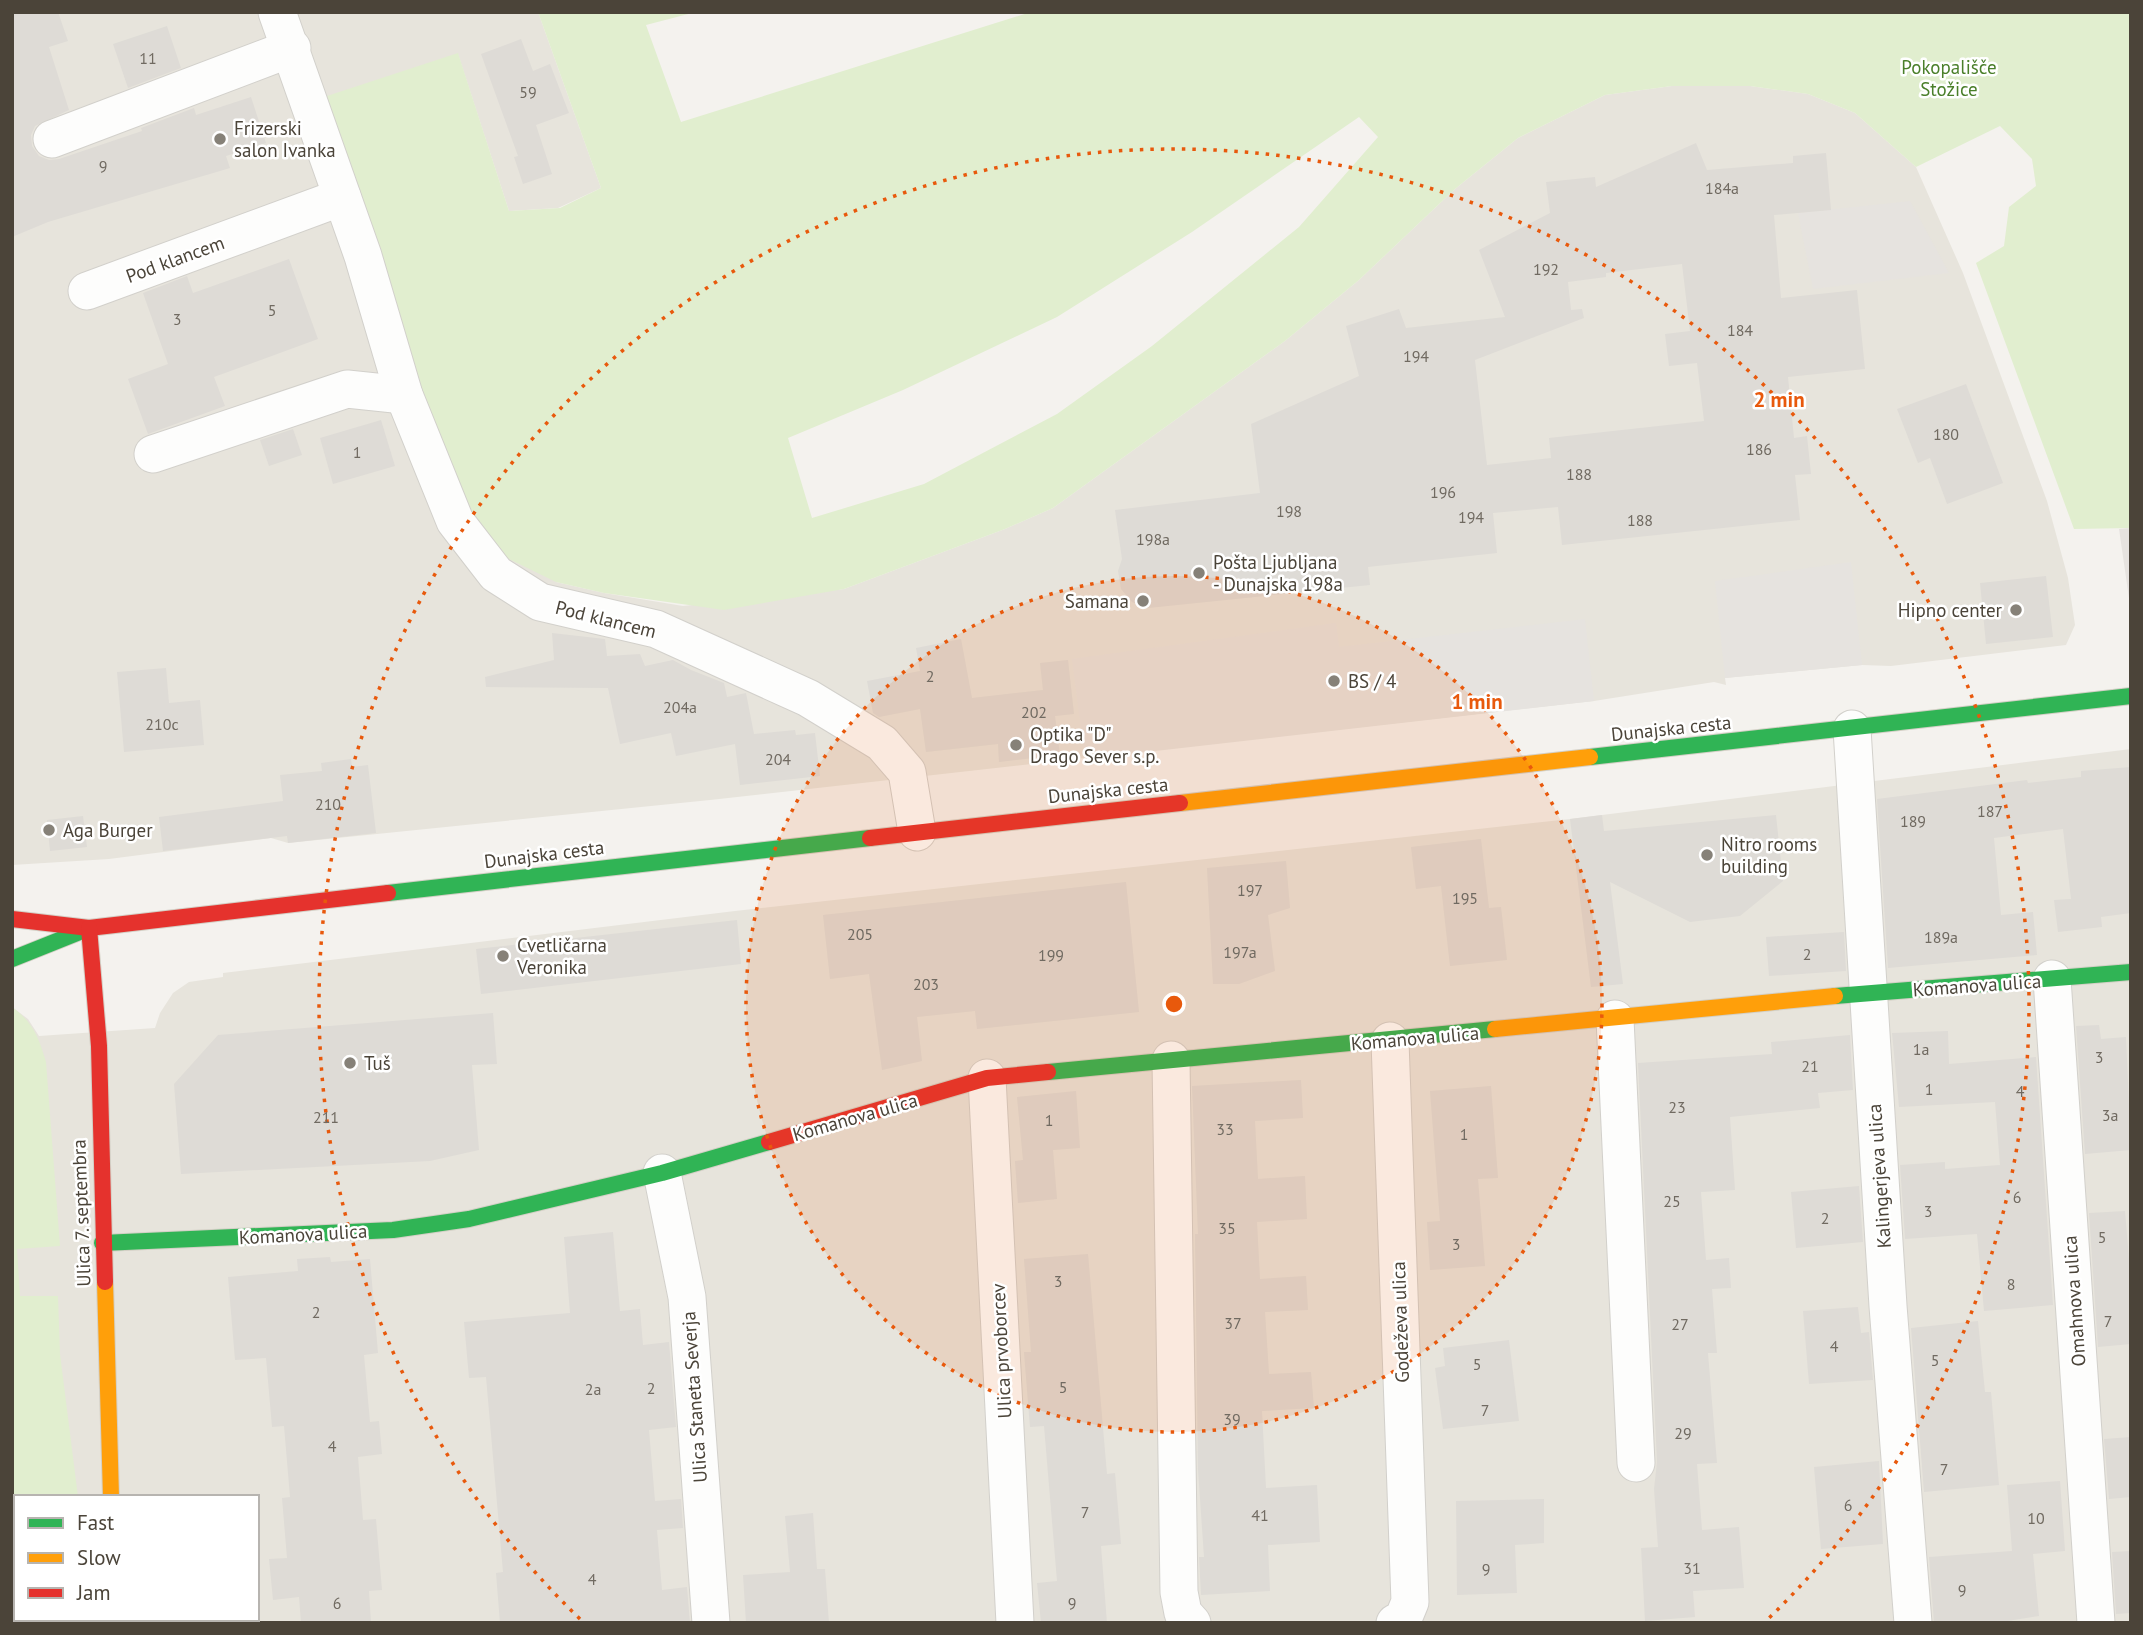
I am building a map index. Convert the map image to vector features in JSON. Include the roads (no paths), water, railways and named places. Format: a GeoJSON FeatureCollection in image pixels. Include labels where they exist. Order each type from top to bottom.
{"type":"FeatureCollection","features":[{"type":"Feature","properties":{"kind":"street","name":"Pod klancem"},"geometry":{"type":"LineString","coordinates":[[277,12],[292,48],[363,256],[404,396],[455,521],[496,574],[540,602],[656,629],[808,698],[871,736],[895,755],[907,772],[917,832]]}},
{"type":"Feature","properties":{"kind":"street"},"geometry":{"type":"LineString","coordinates":[[52,139],[292,48]]}},
{"type":"Feature","properties":{"kind":"street","name":"Pod klancem"},"geometry":{"type":"LineString","coordinates":[[87,291],[342,197]]}},
{"type":"Feature","properties":{"kind":"street"},"geometry":{"type":"LineString","coordinates":[[153,454],[347,388],[404,396]]}},
{"type":"Feature","properties":{"kind":"street","name":"Dunajska cesta"},"geometry":{"type":"LineString","coordinates":[[12,919],[89,928],[2131,696]]}},
{"type":"Feature","properties":{"kind":"street","name":"Kalingerjeva ulica"},"geometry":{"type":"LineString","coordinates":[[1852,729],[1888,1306],[1913,1623]]}},
{"type":"Feature","properties":{"kind":"street","name":"Dunajska cesta"},"geometry":{"type":"LineString","coordinates":[[12,959],[89,928]]}},
{"type":"Feature","properties":{"kind":"street","name":"Ulica 7. septembra"},"geometry":{"type":"LineString","coordinates":[[89,928],[99,1046],[102,1243],[111,1495]]}},
{"type":"Feature","properties":{"kind":"street","name":"Komanova ulica"},"geometry":{"type":"LineString","coordinates":[[102,1243],[393,1230],[469,1219],[662,1173],[987,1078],[1868,993],[2131,972]]}},
{"type":"Feature","properties":{"kind":"street","name":"Omahnova ulica"},"geometry":{"type":"LineString","coordinates":[[2052,979],[2096,1623]]}},
{"type":"Feature","properties":{"kind":"street"},"geometry":{"type":"LineString","coordinates":[[1615,1019],[1636,1463]]}},
{"type":"Feature","properties":{"kind":"street","name":"Godeževa ulica"},"geometry":{"type":"LineString","coordinates":[[1390,1041],[1402,1612]]}},
{"type":"Feature","properties":{"kind":"street"},"geometry":{"type":"LineString","coordinates":[[1171,1060],[1179,1592],[1183,1613],[1192,1623]]}},
{"type":"Feature","properties":{"kind":"street","name":"Ulica prvoborcev"},"geometry":{"type":"LineString","coordinates":[[987,1078],[1015,1623]]}},
{"type":"Feature","properties":{"kind":"street","name":"Ulica Staneta Severja"},"geometry":{"type":"LineString","coordinates":[[662,1173],[687,1297],[711,1623]]}},
{"type":"Feature","properties":{"kind":"place","name":"Frizerski salon Ivanka"},"geometry":{"type":"Point","coordinates":[220,139]}},
{"type":"Feature","properties":{"kind":"place","name":"Pošta Ljubljana - Dunajska 198a"},"geometry":{"type":"Point","coordinates":[1199,573]}},
{"type":"Feature","properties":{"kind":"place","name":"Samana"},"geometry":{"type":"Point","coordinates":[1143,601]}},
{"type":"Feature","properties":{"kind":"place","name":"Hipno center"},"geometry":{"type":"Point","coordinates":[2016,610]}},
{"type":"Feature","properties":{"kind":"place","name":"BS / 4"},"geometry":{"type":"Point","coordinates":[1334,681]}},
{"type":"Feature","properties":{"kind":"place","name":"Optika \"D\" Drago Sever s.p."},"geometry":{"type":"Point","coordinates":[1016,745]}},
{"type":"Feature","properties":{"kind":"place","name":"Aga Burger"},"geometry":{"type":"Point","coordinates":[49,830]}},
{"type":"Feature","properties":{"kind":"place","name":"Nitro rooms building"},"geometry":{"type":"Point","coordinates":[1707,855]}},
{"type":"Feature","properties":{"kind":"place","name":"Cvetličarna Veronika"},"geometry":{"type":"Point","coordinates":[503,956]}},
{"type":"Feature","properties":{"kind":"place","name":"Tuš"},"geometry":{"type":"Point","coordinates":[350,1063]}},
{"type":"Feature","properties":{"kind":"park label","name":"Pokopališče Stožice"},"geometry":{"type":"Point","coordinates":[1949,78]}}]}
